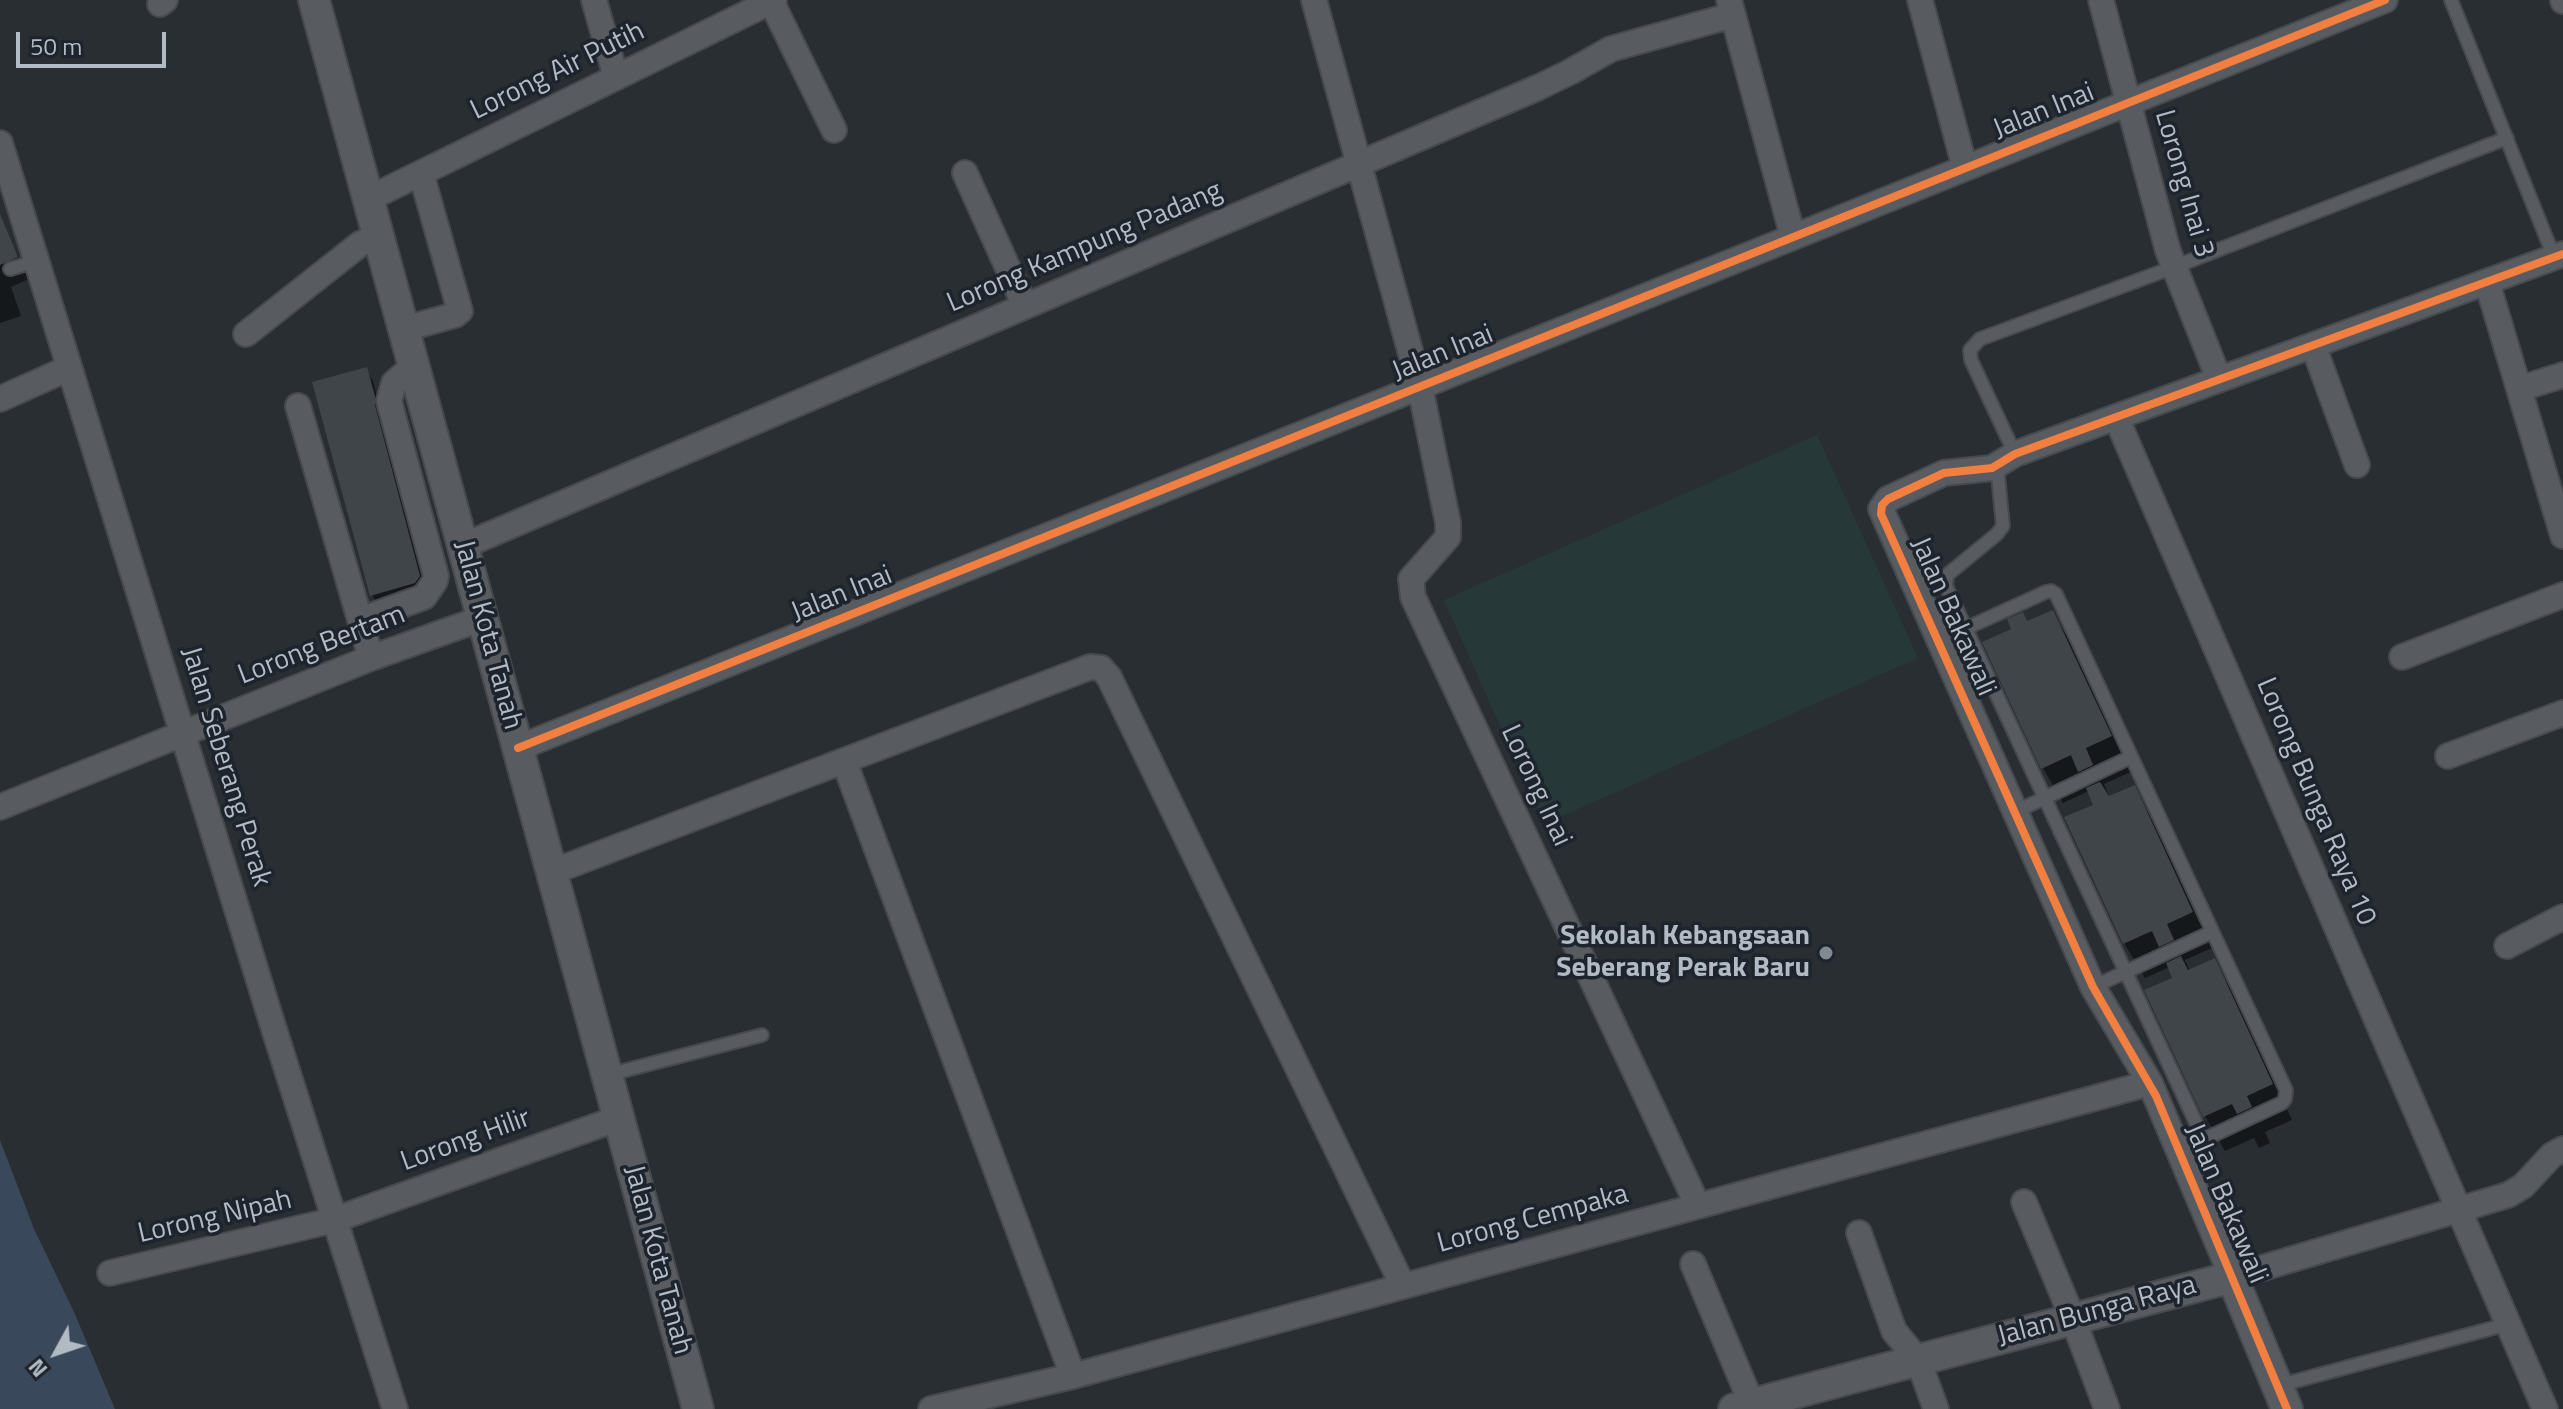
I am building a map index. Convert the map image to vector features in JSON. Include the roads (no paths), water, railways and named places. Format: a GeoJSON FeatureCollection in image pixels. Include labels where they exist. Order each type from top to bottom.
{"type":"FeatureCollection","features":[{"type":"Feature","properties":{"kind":"street","name":"Jalan Kota Tanah"},"geometry":{"type":"LineString","coordinates":[[314,0],[698,1409]]}},
{"type":"Feature","properties":{"kind":"street"},"geometry":{"type":"LineString","coordinates":[[594,0],[616,77]]}},
{"type":"Feature","properties":{"kind":"street","name":"Lorong Inai"},"geometry":{"type":"LineString","coordinates":[[1314,0],[1420,387],[1449,530],[1443,543],[1411,579],[1413,597],[1698,1206]]}},
{"type":"Feature","properties":{"kind":"street"},"geometry":{"type":"LineString","coordinates":[[1920,0],[1965,168]]}},
{"type":"Feature","properties":{"kind":"street","name":"Lorong Inai 3"},"geometry":{"type":"LineString","coordinates":[[2101,0],[2174,267],[2219,379]]}},
{"type":"Feature","properties":{"kind":"street","name":"Jalan Inai"},"geometry":{"type":"LineString","coordinates":[[518,748],[2385,0]]}},
{"type":"Feature","properties":{"kind":"street","name":"Lorong Air Putih"},"geometry":{"type":"LineString","coordinates":[[368,199],[772,1]]}},
{"type":"Feature","properties":{"kind":"street"},"geometry":{"type":"LineString","coordinates":[[772,1],[834,130]]}},
{"type":"Feature","properties":{"kind":"street"},"geometry":{"type":"LineString","coordinates":[[1731,7],[1793,237]]}},
{"type":"Feature","properties":{"kind":"street","name":"Lorong Kampung Padang"},"geometry":{"type":"LineString","coordinates":[[463,546],[1558,79],[1611,49],[1731,7]]}},
{"type":"Feature","properties":{"kind":"street","name":"Jalan Seberang Perak"},"geometry":{"type":"LineString","coordinates":[[1,150],[10,213],[36,261],[395,1409]]}},
{"type":"Feature","properties":{"kind":"street"},"geometry":{"type":"LineString","coordinates":[[404,329],[460,311],[421,173]]}},
{"type":"Feature","properties":{"kind":"street"},"geometry":{"type":"LineString","coordinates":[[965,173],[1025,306]]}},
{"type":"Feature","properties":{"kind":"street"},"geometry":{"type":"LineString","coordinates":[[246,334],[360,244],[379,236]]}},
{"type":"Feature","properties":{"kind":"street","name":"Jalan Bakawali"},"geometry":{"type":"LineString","coordinates":[[2282,1398],[2150,1083],[2093,987],[1881,514],[1882,505],[1888,499],[1944,473],[2006,460],[2559,255]]}},
{"type":"Feature","properties":{"kind":"street"},"geometry":{"type":"LineString","coordinates":[[2487,282],[2563,536]]}},
{"type":"Feature","properties":{"kind":"street"},"geometry":{"type":"LineString","coordinates":[[2313,345],[2357,465]]}},
{"type":"Feature","properties":{"kind":"street"},"geometry":{"type":"LineString","coordinates":[[0,399],[69,368]]}},
{"type":"Feature","properties":{"kind":"street"},"geometry":{"type":"LineString","coordinates":[[360,620],[424,597],[435,581],[389,401],[394,383],[403,375],[415,372]]}},
{"type":"Feature","properties":{"kind":"street"},"geometry":{"type":"LineString","coordinates":[[2519,389],[2562,377]]}},
{"type":"Feature","properties":{"kind":"street"},"geometry":{"type":"LineString","coordinates":[[298,406],[371,658]]}},
{"type":"Feature","properties":{"kind":"street","name":"Lorong Bunga Raya 10"},"geometry":{"type":"LineString","coordinates":[[2116,417],[2545,1409]]}},
{"type":"Feature","properties":{"kind":"street"},"geometry":{"type":"LineString","coordinates":[[2402,657],[2563,595]]}},
{"type":"Feature","properties":{"kind":"street","name":"Lorong Bertam"},"geometry":{"type":"LineString","coordinates":[[0,807],[371,658],[483,618]]}},
{"type":"Feature","properties":{"kind":"street"},"geometry":{"type":"LineString","coordinates":[[552,872],[1090,667],[1101,668],[1106,672],[1403,1286]]}},
{"type":"Feature","properties":{"kind":"street"},"geometry":{"type":"LineString","coordinates":[[2448,756],[2563,713]]}},
{"type":"Feature","properties":{"kind":"street"},"geometry":{"type":"LineString","coordinates":[[844,761],[1073,1376]]}},
{"type":"Feature","properties":{"kind":"street"},"geometry":{"type":"LineString","coordinates":[[2507,946],[2563,917]]}},
{"type":"Feature","properties":{"kind":"street","name":"Lorong Cempaka"},"geometry":{"type":"LineString","coordinates":[[931,1409],[1073,1376],[2150,1083]]}},
{"type":"Feature","properties":{"kind":"street","name":"Lorong Hilir"},"geometry":{"type":"LineString","coordinates":[[334,1220],[619,1118]]}},
{"type":"Feature","properties":{"kind":"street","name":"Jalan Bunga Raya"},"geometry":{"type":"LineString","coordinates":[[1747,1407],[2232,1277],[2459,1211],[2516,1192],[2552,1155],[2563,1149]]}},
{"type":"Feature","properties":{"kind":"street"},"geometry":{"type":"LineString","coordinates":[[2024,1202],[2107,1409]]}},
{"type":"Feature","properties":{"kind":"street","name":"Lorong Nipah"},"geometry":{"type":"LineString","coordinates":[[110,1273],[334,1220]]}},
{"type":"Feature","properties":{"kind":"street"},"geometry":{"type":"LineString","coordinates":[[1859,1233],[1894,1331],[1918,1360],[1936,1409]]}},
{"type":"Feature","properties":{"kind":"street"},"geometry":{"type":"LineString","coordinates":[[1693,1264],[1747,1407]]}},
{"type":"Feature","properties":{"kind":"lane"},"geometry":{"type":"LineString","coordinates":[[2451,0],[2559,255]]}},
{"type":"Feature","properties":{"kind":"lane"},"geometry":{"type":"LineString","coordinates":[[2204,1140],[1945,580],[2003,526],[2006,460],[1970,350],[1980,339],[2507,138]]}},
{"type":"Feature","properties":{"kind":"lane"},"geometry":{"type":"LineString","coordinates":[[10,269],[36,261]]}},
{"type":"Feature","properties":{"kind":"lane"},"geometry":{"type":"LineString","coordinates":[[1938,641],[2046,592],[2054,592],[2286,1095],[2277,1106],[2179,1151]]}},
{"type":"Feature","properties":{"kind":"lane"},"geometry":{"type":"LineString","coordinates":[[2015,812],[2131,757]]}},
{"type":"Feature","properties":{"kind":"lane"},"geometry":{"type":"LineString","coordinates":[[2093,987],[2212,932]]}},
{"type":"Feature","properties":{"kind":"lane"},"geometry":{"type":"LineString","coordinates":[[607,1075],[762,1035]]}},
{"type":"Feature","properties":{"kind":"lane"},"geometry":{"type":"LineString","coordinates":[[2282,1398],[2508,1324]]}},
{"type":"Feature","properties":{"kind":"water"},"geometry":{"type":"Polygon","coordinates":[[[0,1140],[34,1229],[74,1312],[115,1409],[0,1409],[0,1140]]]}},
{"type":"Feature","properties":{"kind":"place","name":"Sekolah Kebangsaan Seberang Perak Baru"},"geometry":{"type":"Point","coordinates":[1826,953]}}]}
